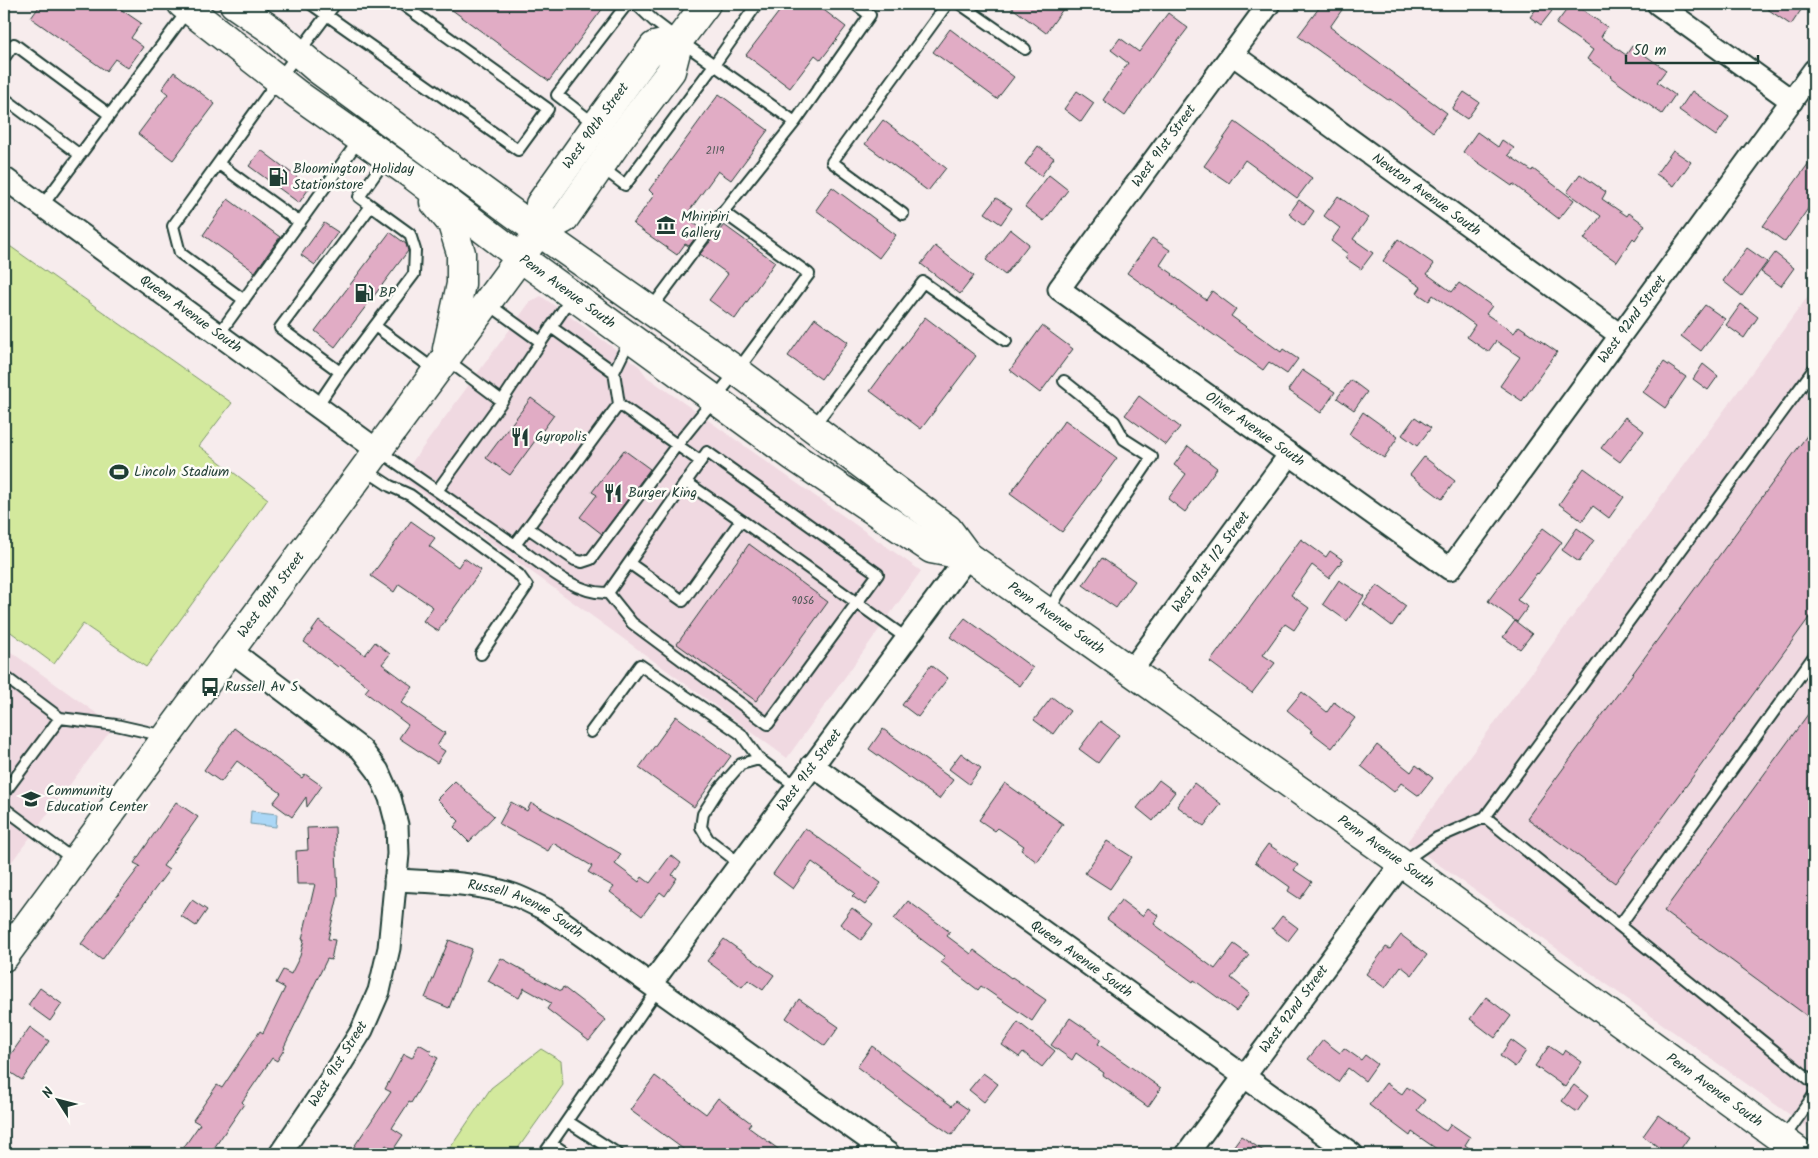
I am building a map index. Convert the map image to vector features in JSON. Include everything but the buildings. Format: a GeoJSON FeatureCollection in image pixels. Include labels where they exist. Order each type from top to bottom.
{"type":"FeatureCollection","features":[{"type":"Feature","properties":{"kind":"main road","name":"Penn Avenue South"},"geometry":{"type":"LineString","coordinates":[[234,4],[274,32],[297,53],[539,232],[813,428],[948,530],[968,556],[1402,863],[1792,1147]]}},
{"type":"Feature","properties":{"kind":"main road","name":"West 90th Street"},"geometry":{"type":"LineString","coordinates":[[4,957],[539,232],[564,219],[671,71],[679,40],[706,4]]}},
{"type":"Feature","properties":{"kind":"main road","name":"Penn Avenue South"},"geometry":{"type":"LineString","coordinates":[[185,6],[278,80],[360,140],[412,175],[572,296],[794,457],[931,549],[968,556]]}},
{"type":"Feature","properties":{"kind":"main road","name":"West 90th Street"},"geometry":{"type":"LineString","coordinates":[[539,232],[540,204],[596,125],[654,46],[679,40]]}},
{"type":"Feature","properties":{"kind":"main road"},"geometry":{"type":"LineString","coordinates":[[412,175],[452,224],[461,253],[461,284],[440,365]]}},
{"type":"Feature","properties":{"kind":"street","name":"West 91st Street"},"geometry":{"type":"LineString","coordinates":[[1059,289],[1269,4]]}},
{"type":"Feature","properties":{"kind":"street"},"geometry":{"type":"LineString","coordinates":[[1658,4],[1792,101]]}},
{"type":"Feature","properties":{"kind":"street","name":"Newton Avenue South"},"geometry":{"type":"LineString","coordinates":[[1232,54],[1620,335]]}},
{"type":"Feature","properties":{"kind":"street","name":"West 92nd Street"},"geometry":{"type":"LineString","coordinates":[[1450,569],[1814,70]]}},
{"type":"Feature","properties":{"kind":"street","name":"Queen Avenue South"},"geometry":{"type":"LineString","coordinates":[[4,178],[317,406],[370,459]]}},
{"type":"Feature","properties":{"kind":"street","name":"Oliver Avenue South"},"geometry":{"type":"LineString","coordinates":[[1059,289],[1450,569]]}},
{"type":"Feature","properties":{"kind":"street","name":"West 91st 1/2 Street"},"geometry":{"type":"LineString","coordinates":[[1131,671],[1290,454]]}},
{"type":"Feature","properties":{"kind":"street","name":"West 91st Street"},"geometry":{"type":"LineString","coordinates":[[655,987],[796,786],[968,556]]}},
{"type":"Feature","properties":{"kind":"street"},"geometry":{"type":"LineString","coordinates":[[230,650],[361,749],[378,772],[390,798],[397,825],[398,854],[395,880]]}},
{"type":"Feature","properties":{"kind":"street","name":"Queen Avenue South"},"geometry":{"type":"LineString","coordinates":[[812,765],[1352,1154]]}},
{"type":"Feature","properties":{"kind":"street","name":"West 92nd Street"},"geometry":{"type":"LineString","coordinates":[[1187,1154],[1402,863]]}},
{"type":"Feature","properties":{"kind":"street","name":"West 91st Street"},"geometry":{"type":"LineString","coordinates":[[280,1154],[357,1037],[379,991],[389,948],[395,880]]}},
{"type":"Feature","properties":{"kind":"street","name":"Russell Avenue South"},"geometry":{"type":"LineString","coordinates":[[395,880],[482,887],[515,895],[546,910],[655,987],[866,1148],[889,1154]]}},
{"type":"Feature","properties":{"kind":"lane"},"geometry":{"type":"LineString","coordinates":[[311,4],[518,150],[557,95],[627,4]]}},
{"type":"Feature","properties":{"kind":"lane"},"geometry":{"type":"LineString","coordinates":[[244,300],[180,253],[173,226],[297,53],[335,4]]}},
{"type":"Feature","properties":{"kind":"lane"},"geometry":{"type":"LineString","coordinates":[[402,4],[548,109]]}},
{"type":"Feature","properties":{"kind":"lane"},"geometry":{"type":"LineString","coordinates":[[636,4],[679,40],[795,122]]}},
{"type":"Feature","properties":{"kind":"lane"},"geometry":{"type":"LineString","coordinates":[[600,167],[625,185],[757,4]]}},
{"type":"Feature","properties":{"kind":"lane"},"geometry":{"type":"LineString","coordinates":[[650,311],[724,212],[795,122],[870,15],[855,4]]}},
{"type":"Feature","properties":{"kind":"lane"},"geometry":{"type":"LineString","coordinates":[[903,214],[832,162],[947,4]]}},
{"type":"Feature","properties":{"kind":"lane"},"geometry":{"type":"LineString","coordinates":[[960,4],[1025,49]]}},
{"type":"Feature","properties":{"kind":"lane"},"geometry":{"type":"LineString","coordinates":[[42,206],[110,114],[185,6]]}},
{"type":"Feature","properties":{"kind":"lane"},"geometry":{"type":"LineString","coordinates":[[4,58],[14,44],[110,114]]}},
{"type":"Feature","properties":{"kind":"lane"},"geometry":{"type":"LineString","coordinates":[[557,95],[596,125]]}},
{"type":"Feature","properties":{"kind":"lane"},"geometry":{"type":"LineString","coordinates":[[4,98],[80,155]]}},
{"type":"Feature","properties":{"kind":"lane"},"geometry":{"type":"LineString","coordinates":[[219,334],[360,140]]}},
{"type":"Feature","properties":{"kind":"lane"},"geometry":{"type":"LineString","coordinates":[[317,406],[340,372],[414,274],[415,250],[410,234],[359,197],[387,158]]}},
{"type":"Feature","properties":{"kind":"lane"},"geometry":{"type":"LineString","coordinates":[[219,164],[300,223]]}},
{"type":"Feature","properties":{"kind":"lane"},"geometry":{"type":"LineString","coordinates":[[340,372],[280,328],[371,206]]}},
{"type":"Feature","properties":{"kind":"lane"},"geometry":{"type":"LineString","coordinates":[[528,528],[575,560],[582,562],[591,559],[676,445],[712,399],[737,372],[809,274],[724,212]]}},
{"type":"Feature","properties":{"kind":"lane"},"geometry":{"type":"LineString","coordinates":[[813,428],[923,282],[1006,341]]}},
{"type":"Feature","properties":{"kind":"lane"},"geometry":{"type":"LineString","coordinates":[[437,491],[502,401],[572,296]]}},
{"type":"Feature","properties":{"kind":"lane"},"geometry":{"type":"LineString","coordinates":[[486,302],[541,342]]}},
{"type":"Feature","properties":{"kind":"lane"},"geometry":{"type":"LineString","coordinates":[[375,326],[502,401]]}},
{"type":"Feature","properties":{"kind":"lane"},"geometry":{"type":"LineString","coordinates":[[551,327],[614,372]]}},
{"type":"Feature","properties":{"kind":"lane"},"geometry":{"type":"LineString","coordinates":[[515,545],[619,404],[614,372],[631,338]]}},
{"type":"Feature","properties":{"kind":"lane"},"geometry":{"type":"LineString","coordinates":[[1402,863],[1437,838],[1485,817],[1814,369]]}},
{"type":"Feature","properties":{"kind":"lane"},"geometry":{"type":"LineString","coordinates":[[1049,612],[1059,593],[1152,458],[1124,439],[1114,421],[1064,381]]}},
{"type":"Feature","properties":{"kind":"lane"},"geometry":{"type":"LineString","coordinates":[[619,404],[700,461]]}},
{"type":"Feature","properties":{"kind":"lane"},"geometry":{"type":"LineString","coordinates":[[707,452],[878,574],[768,724],[632,623],[608,593],[707,452]]}},
{"type":"Feature","properties":{"kind":"lane"},"geometry":{"type":"LineString","coordinates":[[370,459],[437,491],[574,586],[595,593],[608,593]]}},
{"type":"Feature","properties":{"kind":"lane"},"geometry":{"type":"LineString","coordinates":[[370,459],[390,486],[410,495],[519,575],[527,586],[481,654]]}},
{"type":"Feature","properties":{"kind":"lane"},"geometry":{"type":"LineString","coordinates":[[686,482],[906,638]]}},
{"type":"Feature","properties":{"kind":"lane"},"geometry":{"type":"LineString","coordinates":[[629,563],[683,601],[741,520]]}},
{"type":"Feature","properties":{"kind":"lane"},"geometry":{"type":"LineString","coordinates":[[1620,925],[1814,656]]}},
{"type":"Feature","properties":{"kind":"lane"},"geometry":{"type":"LineString","coordinates":[[591,732],[640,665],[740,734],[759,759],[796,786]]}},
{"type":"Feature","properties":{"kind":"lane"},"geometry":{"type":"LineString","coordinates":[[4,676],[60,718],[167,736]]}},
{"type":"Feature","properties":{"kind":"lane"},"geometry":{"type":"LineString","coordinates":[[4,793],[60,718]]}},
{"type":"Feature","properties":{"kind":"lane"},"geometry":{"type":"LineString","coordinates":[[740,864],[708,840],[701,827],[702,814],[719,789],[741,764],[759,759]]}},
{"type":"Feature","properties":{"kind":"lane"},"geometry":{"type":"LineString","coordinates":[[4,808],[75,861]]}},
{"type":"Feature","properties":{"kind":"lane"},"geometry":{"type":"LineString","coordinates":[[1485,817],[1814,1083]]}},
{"type":"Feature","properties":{"kind":"lane"},"geometry":{"type":"LineString","coordinates":[[544,1154],[655,987]]}},
{"type":"Feature","properties":{"kind":"lane"},"geometry":{"type":"LineString","coordinates":[[1792,1147],[1814,1095]]}},
{"type":"Feature","properties":{"kind":"lane"},"geometry":{"type":"LineString","coordinates":[[567,1121],[618,1154]]}},
{"type":"Feature","properties":{"kind":"lane"},"geometry":{"type":"LineString","coordinates":[[551,1144],[567,1154]]}},
{"type":"Feature","properties":{"kind":"shaded area"},"geometry":{"type":"Polygon","coordinates":[[[1814,288],[1814,1132],[1407,842],[1814,288]]]}},
{"type":"Feature","properties":{"kind":"shaded area"},"geometry":{"type":"Polygon","coordinates":[[[541,296],[639,366],[647,377],[921,571],[787,758],[401,477],[530,302],[541,296]]]}},
{"type":"Feature","properties":{"kind":"shaded area","name":"Community Education Center"},"geometry":{"type":"Polygon","coordinates":[[[4,647],[114,726],[4,872],[4,647]]]}},
{"type":"Feature","properties":{"kind":"green space","name":"Lincoln Stadium"},"geometry":{"type":"Polygon","coordinates":[[[4,242],[232,403],[199,446],[268,499],[146,667],[83,624],[54,664],[4,627],[4,242]]]}},
{"type":"Feature","properties":{"kind":"green space"},"geometry":{"type":"Polygon","coordinates":[[[541,1049],[561,1061],[563,1085],[514,1154],[446,1154],[491,1088],[541,1049]]]}},
{"type":"Feature","properties":{"kind":"water"},"geometry":{"type":"Polygon","coordinates":[[[251,811],[277,814],[276,827],[250,824],[251,811]]]}},
{"type":"Feature","properties":{"kind":"place","name":"Bloomington Holiday Stationstore"},"geometry":{"type":"Point","coordinates":[278,177]}},
{"type":"Feature","properties":{"kind":"place","name":"Mhiripiri Gallery"},"geometry":{"type":"Point","coordinates":[666,225]}},
{"type":"Feature","properties":{"kind":"place","name":"BP"},"geometry":{"type":"Point","coordinates":[364,293]}},
{"type":"Feature","properties":{"kind":"place","name":"Gyropolis"},"geometry":{"type":"Point","coordinates":[520,437]}},
{"type":"Feature","properties":{"kind":"place","name":"Lincoln Stadium"},"geometry":{"type":"Point","coordinates":[119,472]}},
{"type":"Feature","properties":{"kind":"place","name":"Burger King"},"geometry":{"type":"Point","coordinates":[613,493]}},
{"type":"Feature","properties":{"kind":"place","name":"Russell Av S"},"geometry":{"type":"Point","coordinates":[210,687]}},
{"type":"Feature","properties":{"kind":"place","name":"Community Education Center"},"geometry":{"type":"Point","coordinates":[31,799]}}]}
